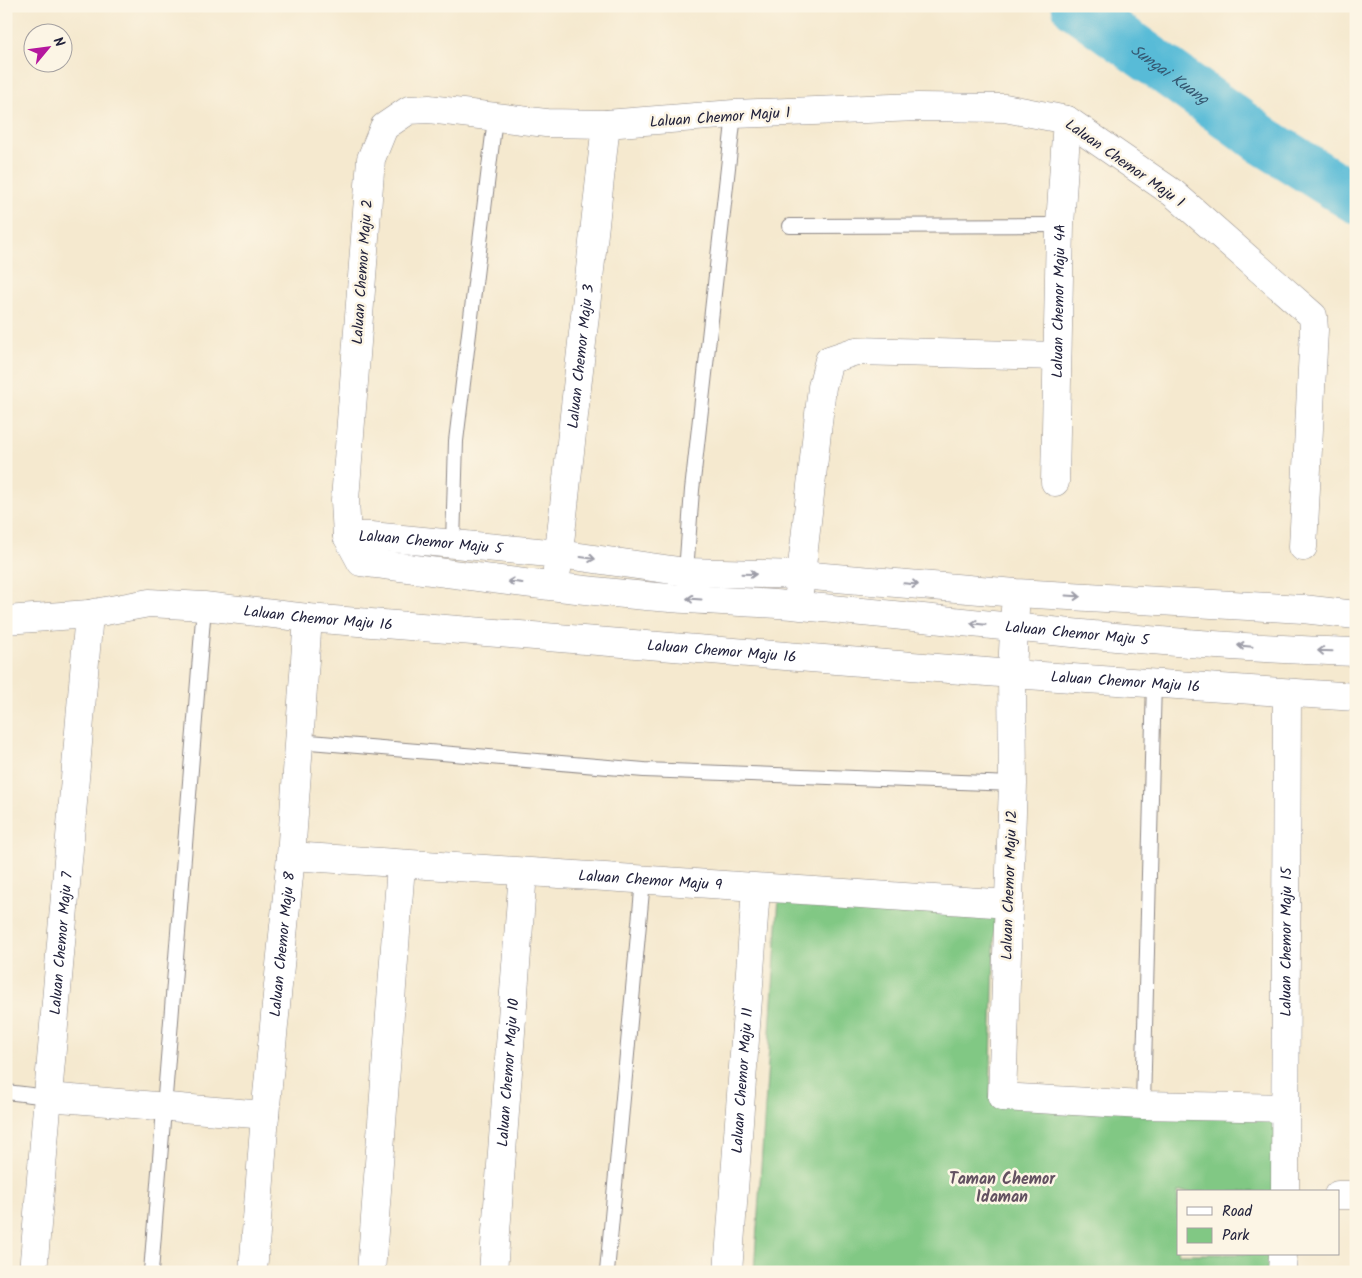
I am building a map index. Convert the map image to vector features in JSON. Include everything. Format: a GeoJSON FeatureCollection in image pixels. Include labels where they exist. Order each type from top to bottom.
{"type":"FeatureCollection","features":[{"type":"Feature","properties":{"kind":"street","name":"Laluan Chemor Maju 1"},"geometry":{"type":"LineString","coordinates":[[496,118],[546,123],[606,124],[734,114],[918,107],[1005,108],[1067,120],[1173,193],[1313,316],[1314,330],[1303,547]]}},
{"type":"Feature","properties":{"kind":"street","name":"Laluan Chemor Maju 2"},"geometry":{"type":"LineString","coordinates":[[348,536],[345,500],[371,159],[384,127],[408,110],[429,109],[496,118]]}},
{"type":"Feature","properties":{"kind":"street","name":"Laluan Chemor Maju 4A"},"geometry":{"type":"LineString","coordinates":[[1055,482],[1060,225],[1067,120]]}},
{"type":"Feature","properties":{"kind":"street","name":"Laluan Chemor Maju 3"},"geometry":{"type":"LineString","coordinates":[[554,587],[606,124]]}},
{"type":"Feature","properties":{"kind":"street"},"geometry":{"type":"LineString","coordinates":[[799,606],[800,575],[822,387],[828,360],[856,351],[1057,356]]}},
{"type":"Feature","properties":{"kind":"street","name":"Laluan Chemor Maju 5"},"geometry":{"type":"LineString","coordinates":[[1356,615],[1303,610],[1016,593],[800,575],[686,572],[559,554],[371,536],[348,536],[361,562],[554,587],[670,598],[799,606],[1013,628],[1294,650],[1356,652]]}},
{"type":"Feature","properties":{"kind":"street","name":"Laluan Chemor Maju 12"},"geometry":{"type":"LineString","coordinates":[[1016,593],[1012,674],[1013,784],[1002,1097],[1143,1105]]}},
{"type":"Feature","properties":{"kind":"street","name":"Laluan Chemor Maju 16"},"geometry":{"type":"LineString","coordinates":[[6,620],[89,614],[149,603],[204,606],[308,618],[1012,674],[1356,697]]}},
{"type":"Feature","properties":{"kind":"street","name":"Laluan Chemor Maju 7"},"geometry":{"type":"LineString","coordinates":[[33,1272],[89,614]]}},
{"type":"Feature","properties":{"kind":"street","name":"Laluan Chemor Maju 8"},"geometry":{"type":"LineString","coordinates":[[253,1272],[265,1115],[291,856],[308,618]]}},
{"type":"Feature","properties":{"kind":"street","name":"Laluan Chemor Maju 15"},"geometry":{"type":"LineString","coordinates":[[1285,1190],[1288,693]]}},
{"type":"Feature","properties":{"kind":"street","name":"Laluan Chemor Maju 9"},"geometry":{"type":"LineString","coordinates":[[291,856],[756,889],[1008,904]]}},
{"type":"Feature","properties":{"kind":"street"},"geometry":{"type":"LineString","coordinates":[[371,1272],[401,864]]}},
{"type":"Feature","properties":{"kind":"street","name":"Laluan Chemor Maju 10"},"geometry":{"type":"LineString","coordinates":[[493,1272],[523,872]]}},
{"type":"Feature","properties":{"kind":"street","name":"Laluan Chemor Maju 11"},"geometry":{"type":"LineString","coordinates":[[728,1272],[756,889]]}},
{"type":"Feature","properties":{"kind":"street"},"geometry":{"type":"LineString","coordinates":[[48,1097],[265,1115]]}},
{"type":"Feature","properties":{"kind":"street"},"geometry":{"type":"LineString","coordinates":[[1143,1105],[1284,1108]]}},
{"type":"Feature","properties":{"kind":"street"},"geometry":{"type":"LineString","coordinates":[[1340,1195],[1356,1195]]}},
{"type":"Feature","properties":{"kind":"street"},"geometry":{"type":"LineString","coordinates":[[1282,1272],[1283,1256]]}},
{"type":"Feature","properties":{"kind":"lane"},"geometry":{"type":"LineString","coordinates":[[686,572],[692,490],[734,114]]}},
{"type":"Feature","properties":{"kind":"lane"},"geometry":{"type":"LineString","coordinates":[[453,543],[456,441],[496,118]]}},
{"type":"Feature","properties":{"kind":"lane"},"geometry":{"type":"LineString","coordinates":[[790,226],[1060,225]]}},
{"type":"Feature","properties":{"kind":"lane"},"geometry":{"type":"LineString","coordinates":[[151,1272],[204,606]]}},
{"type":"Feature","properties":{"kind":"lane"},"geometry":{"type":"LineString","coordinates":[[1143,1105],[1154,682]]}},
{"type":"Feature","properties":{"kind":"lane"},"geometry":{"type":"LineString","coordinates":[[298,742],[644,770],[1013,784]]}},
{"type":"Feature","properties":{"kind":"lane"},"geometry":{"type":"LineString","coordinates":[[608,1272],[643,880]]}},
{"type":"Feature","properties":{"kind":"lane"},"geometry":{"type":"LineString","coordinates":[[6,1092],[48,1097]]}},
{"type":"Feature","properties":{"kind":"green space"},"geometry":{"type":"Polygon","coordinates":[[[779,897],[995,916],[990,1101],[1278,1116],[1277,1190],[1177,1190],[1177,1256],[1274,1256],[1273,1272],[754,1272],[779,897]]]}},
{"type":"Feature","properties":{"kind":"waterway","name":"Sungai Kuang"},"geometry":{"type":"LineString","coordinates":[[1076,6],[1264,141],[1356,199]]}},
{"type":"Feature","properties":{"kind":"district","name":"Taman Chemor Idaman"},"geometry":{"type":"Point","coordinates":[1002,1187]}}]}
